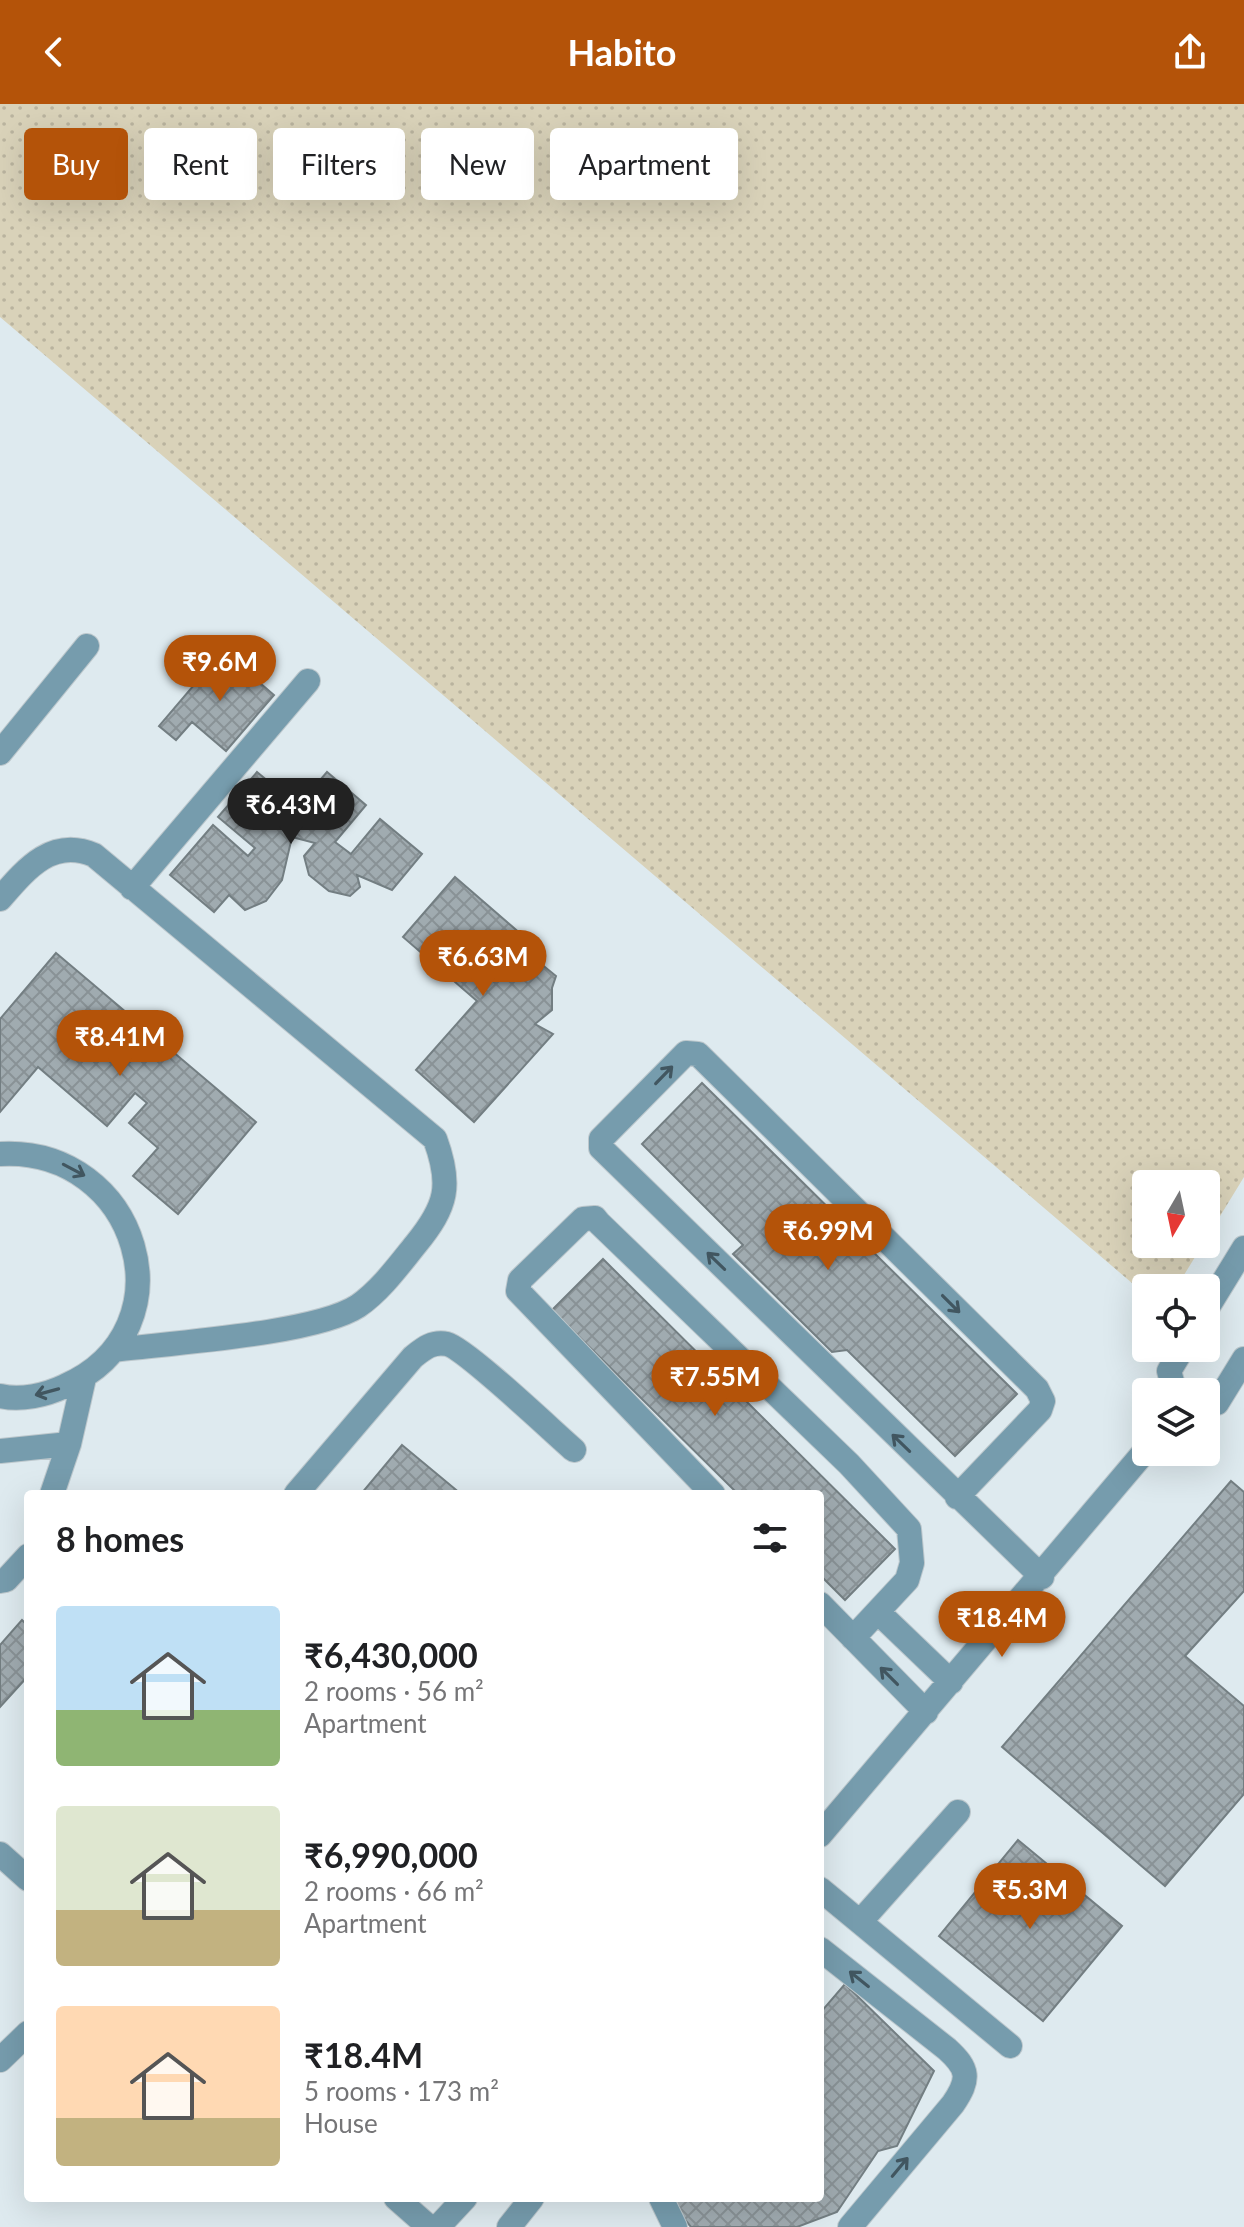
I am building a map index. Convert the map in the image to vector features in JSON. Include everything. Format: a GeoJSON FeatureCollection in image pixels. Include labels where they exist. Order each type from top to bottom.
{"type":"FeatureCollection","features":[{"type":"Feature","properties":{"kind":"street"},"geometry":{"type":"LineString","coordinates":[[0,753],[87,646]]}},
{"type":"Feature","properties":{"kind":"street"},"geometry":{"type":"LineString","coordinates":[[132,888],[308,681]]}},
{"type":"Feature","properties":{"kind":"street"},"geometry":{"type":"LineString","coordinates":[[0,899],[46,852],[79,848],[94,855],[435,1139],[446,1168],[439,1216],[385,1282],[357,1306],[320,1321],[290,1327],[114,1350]]}},
{"type":"Feature","properties":{"kind":"street"},"geometry":{"type":"LineString","coordinates":[[957,1497],[1040,1410],[1043,1401],[1037,1389],[698,1054],[686,1053],[601,1139],[601,1148],[957,1497],[1042,1577]]}},
{"type":"Feature","properties":{"kind":"street"},"geometry":{"type":"LineString","coordinates":[[0,1154],[43,1155],[81,1171],[111,1198],[131,1234],[139,1274],[133,1314],[114,1350],[84,1378],[47,1394],[0,1396]]}},
{"type":"Feature","properties":{"kind":"street"},"geometry":{"type":"LineString","coordinates":[[709,1490],[518,1291],[520,1280],[583,1219],[595,1218],[849,1464],[909,1529],[912,1563],[907,1580],[853,1638]]}},
{"type":"Feature","properties":{"kind":"street"},"geometry":{"type":"LineString","coordinates":[[1220,1287],[1244,1248]]}},
{"type":"Feature","properties":{"kind":"street"},"geometry":{"type":"LineString","coordinates":[[299,1490],[413,1357],[428,1345],[448,1344],[468,1358],[574,1450]]}},
{"type":"Feature","properties":{"kind":"street"},"geometry":{"type":"LineString","coordinates":[[1220,1398],[1244,1359]]}},
{"type":"Feature","properties":{"kind":"street"},"geometry":{"type":"LineString","coordinates":[[53,1490],[69,1444],[84,1378]]}},
{"type":"Feature","properties":{"kind":"street"},"geometry":{"type":"LineString","coordinates":[[0,1451],[69,1444]]}},
{"type":"Feature","properties":{"kind":"street"},"geometry":{"type":"LineString","coordinates":[[824,1830],[1042,1577],[1133,1466]]}},
{"type":"Feature","properties":{"kind":"street"},"geometry":{"type":"LineString","coordinates":[[0,1581],[6,1580],[24,1560]]}},
{"type":"Feature","properties":{"kind":"street"},"geometry":{"type":"LineString","coordinates":[[824,1608],[926,1712]]}},
{"type":"Feature","properties":{"kind":"street"},"geometry":{"type":"LineString","coordinates":[[879,1613],[951,1682]]}},
{"type":"Feature","properties":{"kind":"street"},"geometry":{"type":"LineString","coordinates":[[860,1922],[958,1812]]}},
{"type":"Feature","properties":{"kind":"street"},"geometry":{"type":"LineString","coordinates":[[0,1854],[24,1875]]}},
{"type":"Feature","properties":{"kind":"street"},"geometry":{"type":"LineString","coordinates":[[824,1892],[1010,2046]]}},
{"type":"Feature","properties":{"kind":"street"},"geometry":{"type":"LineString","coordinates":[[824,1956],[962,2062],[965,2070],[965,2081],[953,2104],[850,2227]]}},
{"type":"Feature","properties":{"kind":"street"},"geometry":{"type":"LineString","coordinates":[[0,2060],[24,2037]]}},
{"type":"Feature","properties":{"kind":"street"},"geometry":{"type":"LineString","coordinates":[[401,2202],[429,2227]]}},
{"type":"Feature","properties":{"kind":"street"},"geometry":{"type":"LineString","coordinates":[[438,2227],[461,2202]]}},
{"type":"Feature","properties":{"kind":"street"},"geometry":{"type":"LineString","coordinates":[[509,2227],[529,2202]]}},
{"type":"Feature","properties":{"kind":"street"},"geometry":{"type":"LineString","coordinates":[[663,2202],[675,2227]]}},
{"type":"Feature","properties":{"kind":"shaded area"},"geometry":{"type":"Polygon","coordinates":[[[0,104],[1244,104],[1244,1177],[1220,1216],[1220,1170],[1132,1170],[1132,1258],[1194,1258],[1185,1274],[1132,1274],[1132,1283],[0,317],[0,104]]]}},
{"type":"Feature","properties":{"kind":"building"},"geometry":{"type":"Polygon","coordinates":[[[223,651],[274,695],[226,751],[192,722],[176,740],[159,726],[223,651]]]}},
{"type":"Feature","properties":{"kind":"building"},"geometry":{"type":"Polygon","coordinates":[[[257,772],[298,806],[327,772],[366,805],[335,842],[351,854],[380,819],[422,854],[392,890],[357,875],[360,887],[350,896],[329,891],[309,875],[304,856],[315,843],[292,837],[282,880],[266,901],[245,910],[229,895],[214,912],[170,875],[213,825],[248,856],[255,848],[218,817],[257,772]]]}},
{"type":"Feature","properties":{"kind":"building"},"geometry":{"type":"Polygon","coordinates":[[[455,877],[544,954],[540,963],[556,976],[552,988],[552,1010],[535,1024],[553,1034],[474,1122],[416,1070],[477,1001],[403,937],[455,877]]]}},
{"type":"Feature","properties":{"kind":"building"},"geometry":{"type":"Polygon","coordinates":[[[56,953],[256,1122],[178,1214],[133,1176],[158,1148],[129,1123],[147,1103],[135,1093],[107,1126],[38,1067],[0,1112],[0,1019],[56,953]]]}},
{"type":"Feature","properties":{"kind":"building"},"geometry":{"type":"Polygon","coordinates":[[[702,1083],[1017,1394],[955,1456],[847,1350],[832,1352],[733,1254],[743,1245],[642,1144],[702,1083]]]}},
{"type":"Feature","properties":{"kind":"building"},"geometry":{"type":"Polygon","coordinates":[[[603,1259],[895,1549],[845,1600],[824,1579],[824,1490],[734,1490],[552,1310],[603,1259]]]}},
{"type":"Feature","properties":{"kind":"building"},"geometry":{"type":"Polygon","coordinates":[[[402,1445],[456,1490],[364,1490],[402,1445]]]}},
{"type":"Feature","properties":{"kind":"building"},"geometry":{"type":"Polygon","coordinates":[[[1231,1481],[1244,1492],[1244,1591],[1185,1656],[1244,1706],[1244,1794],[1165,1886],[1002,1747],[1231,1481]]]}},
{"type":"Feature","properties":{"kind":"building"},"geometry":{"type":"Polygon","coordinates":[[[22,1620],[24,1680],[0,1707],[0,1645],[22,1620]]]}},
{"type":"Feature","properties":{"kind":"building"},"geometry":{"type":"Polygon","coordinates":[[[1018,1840],[1122,1926],[1043,2021],[939,1936],[1018,1840]]]}},
{"type":"Feature","properties":{"kind":"building"},"geometry":{"type":"Polygon","coordinates":[[[845,1984],[934,2071],[897,2146],[878,2151],[837,2212],[797,2227],[691,2227],[677,2210],[676,2202],[824,2202],[824,2008],[845,1984]]]}}]}
